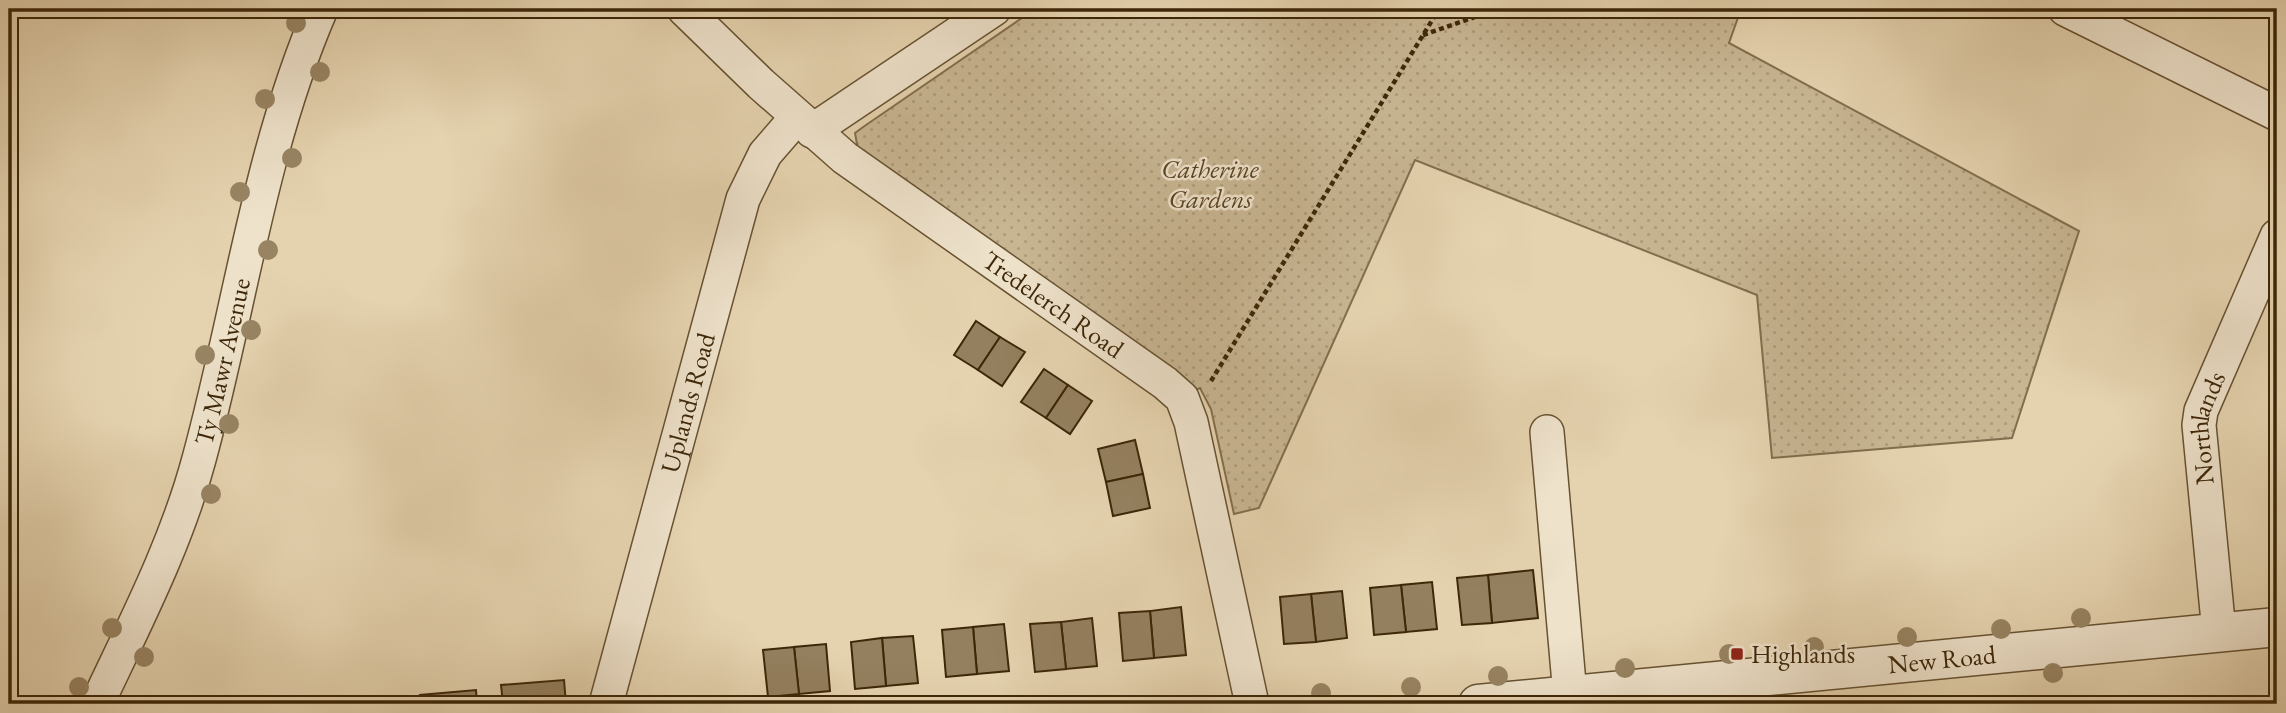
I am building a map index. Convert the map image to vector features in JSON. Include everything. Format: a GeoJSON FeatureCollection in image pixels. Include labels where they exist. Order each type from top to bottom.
{"type":"FeatureCollection","features":[{"type":"Feature","properties":{"kind":"street","name":"Ty Mawr Avenue"},"geometry":{"type":"LineString","coordinates":[[97,704],[174,536],[185,503],[220,380],[276,132],[321,9]]}},
{"type":"Feature","properties":{"kind":"street","name":"Tredelerch Road"},"geometry":{"type":"LineString","coordinates":[[684,9],[805,124],[856,166],[1165,383],[1188,409],[1252,704]]}},
{"type":"Feature","properties":{"kind":"street","name":"Uplands Road"},"geometry":{"type":"LineString","coordinates":[[606,704],[743,198],[765,155],[805,124],[994,9]]}},
{"type":"Feature","properties":{"kind":"street"},"geometry":{"type":"LineString","coordinates":[[2065,9],[2277,114]]}},
{"type":"Feature","properties":{"kind":"street","name":"Northlands"},"geometry":{"type":"LineString","coordinates":[[2219,632],[2199,425],[2201,411],[2277,236]]}},
{"type":"Feature","properties":{"kind":"street"},"geometry":{"type":"LineString","coordinates":[[1547,432],[1570,695]]}},
{"type":"Feature","properties":{"kind":"street","name":"New Road"},"geometry":{"type":"LineString","coordinates":[[1478,704],[2277,626]]}},
{"type":"Feature","properties":{"kind":"path"},"geometry":{"type":"LineString","coordinates":[[1188,409],[1203,393],[1440,9]]}},
{"type":"Feature","properties":{"kind":"path"},"geometry":{"type":"LineString","coordinates":[[1421,36],[1498,9]]}},
{"type":"Feature","properties":{"kind":"green space","name":"Catherine Gardens"},"geometry":{"type":"Polygon","coordinates":[[[1035,9],[1741,9],[1729,43],[2079,231],[2012,438],[1772,458],[1757,295],[1415,160],[1259,508],[1234,514],[1211,409],[1200,388],[1192,392],[858,150],[855,133],[1035,9]]]}},
{"type":"Feature","properties":{"kind":"building"},"geometry":{"type":"Polygon","coordinates":[[[976,321],[1000,337],[978,370],[954,355],[976,321]]]}},
{"type":"Feature","properties":{"kind":"building"},"geometry":{"type":"Polygon","coordinates":[[[1000,337],[1025,352],[1002,386],[978,370],[1000,337]]]}},
{"type":"Feature","properties":{"kind":"building"},"geometry":{"type":"Polygon","coordinates":[[[1044,369],[1068,385],[1046,418],[1021,402],[1044,369]]]}},
{"type":"Feature","properties":{"kind":"building"},"geometry":{"type":"Polygon","coordinates":[[[1068,385],[1092,401],[1070,434],[1046,418],[1068,385]]]}},
{"type":"Feature","properties":{"kind":"building"},"geometry":{"type":"Polygon","coordinates":[[[1135,440],[1143,474],[1106,482],[1098,449],[1135,440]]]}},
{"type":"Feature","properties":{"kind":"building"},"geometry":{"type":"Polygon","coordinates":[[[1143,474],[1150,508],[1113,516],[1106,482],[1143,474]]]}},
{"type":"Feature","properties":{"kind":"building"},"geometry":{"type":"Polygon","coordinates":[[[1533,570],[1538,618],[1492,623],[1488,575],[1533,570]]]}},
{"type":"Feature","properties":{"kind":"building"},"geometry":{"type":"Polygon","coordinates":[[[1488,575],[1492,623],[1462,625],[1457,578],[1488,575]]]}},
{"type":"Feature","properties":{"kind":"building"},"geometry":{"type":"Polygon","coordinates":[[[1432,582],[1437,629],[1406,632],[1401,585],[1432,582]]]}},
{"type":"Feature","properties":{"kind":"building"},"geometry":{"type":"Polygon","coordinates":[[[1401,585],[1406,632],[1374,635],[1370,588],[1401,585]]]}},
{"type":"Feature","properties":{"kind":"building"},"geometry":{"type":"Polygon","coordinates":[[[1342,591],[1347,638],[1316,642],[1311,594],[1342,591]]]}},
{"type":"Feature","properties":{"kind":"building"},"geometry":{"type":"Polygon","coordinates":[[[1311,594],[1316,642],[1284,644],[1280,597],[1311,594]]]}},
{"type":"Feature","properties":{"kind":"building"},"geometry":{"type":"Polygon","coordinates":[[[1181,607],[1186,655],[1154,658],[1150,611],[1181,607]]]}},
{"type":"Feature","properties":{"kind":"building"},"geometry":{"type":"Polygon","coordinates":[[[1150,611],[1154,658],[1123,661],[1119,613],[1150,611]]]}},
{"type":"Feature","properties":{"kind":"building"},"geometry":{"type":"Polygon","coordinates":[[[1092,618],[1097,666],[1066,669],[1061,622],[1092,618]]]}},
{"type":"Feature","properties":{"kind":"building"},"geometry":{"type":"Polygon","coordinates":[[[1061,622],[1066,669],[1035,672],[1030,624],[1061,622]]]}},
{"type":"Feature","properties":{"kind":"building"},"geometry":{"type":"Polygon","coordinates":[[[1004,624],[1009,671],[977,674],[973,627],[1004,624]]]}},
{"type":"Feature","properties":{"kind":"building"},"geometry":{"type":"Polygon","coordinates":[[[973,627],[977,674],[946,677],[942,630],[973,627]]]}},
{"type":"Feature","properties":{"kind":"building"},"geometry":{"type":"Polygon","coordinates":[[[913,636],[918,683],[886,686],[882,638],[913,636]]]}},
{"type":"Feature","properties":{"kind":"building"},"geometry":{"type":"Polygon","coordinates":[[[882,638],[886,686],[855,689],[851,642],[882,638]]]}},
{"type":"Feature","properties":{"kind":"building"},"geometry":{"type":"Polygon","coordinates":[[[826,644],[830,691],[799,694],[794,647],[826,644]]]}},
{"type":"Feature","properties":{"kind":"building"},"geometry":{"type":"Polygon","coordinates":[[[794,647],[799,694],[768,697],[763,650],[794,647]]]}},
{"type":"Feature","properties":{"kind":"building"},"geometry":{"type":"Polygon","coordinates":[[[564,680],[566,704],[503,704],[501,685],[564,680]]]}},
{"type":"Feature","properties":{"kind":"building"},"geometry":{"type":"Polygon","coordinates":[[[476,690],[477,704],[421,704],[420,695],[476,690]]]}},
{"type":"Feature","properties":{"kind":"building"},"geometry":{"type":"Polygon","coordinates":[[[396,697],[397,704],[341,704],[341,701],[396,697]]]}},
{"type":"Feature","properties":{"kind":"place","name":"Highlands"},"geometry":{"type":"Point","coordinates":[1737,654]}}]}
